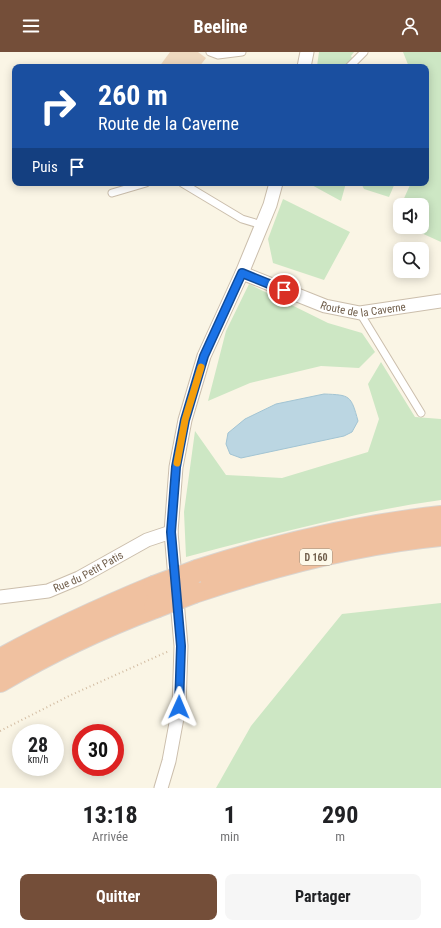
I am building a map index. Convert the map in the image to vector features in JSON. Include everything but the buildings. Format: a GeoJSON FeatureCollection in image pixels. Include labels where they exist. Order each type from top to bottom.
{"type":"FeatureCollection","features":[{"type":"Feature","properties":{"kind":"highway","name":"D 160"},"geometry":{"type":"LineString","coordinates":[[0,660],[39,638],[93,612],[155,597],[196,582],[271,548],[358,529],[441,517]]}},
{"type":"Feature","properties":{"kind":"highway","name":"D 160"},"geometry":{"type":"LineString","coordinates":[[196,582],[376,544],[441,535]]}},
{"type":"Feature","properties":{"kind":"highway","name":"D 160"},"geometry":{"type":"LineString","coordinates":[[0,681],[120,620],[155,597]]}},
{"type":"Feature","properties":{"kind":"street"},"geometry":{"type":"LineString","coordinates":[[305,64],[307,52]]}},
{"type":"Feature","properties":{"kind":"street"},"geometry":{"type":"LineString","coordinates":[[161,788],[169,761],[179,707],[181,646],[171,532],[176,467],[185,420],[204,356],[242,273],[262,225],[275,186]]}},
{"type":"Feature","properties":{"kind":"street","name":"Route de la Caverne"},"geometry":{"type":"LineString","coordinates":[[242,273],[325,306],[360,313],[441,301]]}},
{"type":"Feature","properties":{"kind":"street","name":"Rue du Petit Patis"},"geometry":{"type":"LineString","coordinates":[[0,597],[48,591],[79,578],[147,540],[171,532]]}},
{"type":"Feature","properties":{"kind":"lane"},"geometry":{"type":"LineString","coordinates":[[210,52],[218,55],[242,52]]}},
{"type":"Feature","properties":{"kind":"lane"},"geometry":{"type":"LineString","coordinates":[[351,64],[364,52]]}},
{"type":"Feature","properties":{"kind":"lane"},"geometry":{"type":"LineString","coordinates":[[112,193],[136,186]]}},
{"type":"Feature","properties":{"kind":"lane"},"geometry":{"type":"LineString","coordinates":[[187,186],[242,219],[262,225]]}},
{"type":"Feature","properties":{"kind":"lane"},"geometry":{"type":"LineString","coordinates":[[360,313],[421,413]]}},
{"type":"Feature","properties":{"kind":"path"},"geometry":{"type":"LineString","coordinates":[[0,731],[71,695],[181,646]]}},
{"type":"Feature","properties":{"kind":"green space"},"geometry":{"type":"Polygon","coordinates":[[[319,52],[354,52],[351,56],[355,64],[317,64],[319,52]]]}},
{"type":"Feature","properties":{"kind":"green space"},"geometry":{"type":"Polygon","coordinates":[[[403,52],[441,52],[441,242],[423,234],[429,234],[429,198],[404,198],[410,186],[429,186],[429,64],[408,64],[403,52]]]}},
{"type":"Feature","properties":{"kind":"green space"},"geometry":{"type":"Polygon","coordinates":[[[314,186],[345,186],[341,201],[314,186]]]}},
{"type":"Feature","properties":{"kind":"green space"},"geometry":{"type":"Polygon","coordinates":[[[362,186],[394,186],[389,197],[364,189],[362,186]]]}},
{"type":"Feature","properties":{"kind":"green space"},"geometry":{"type":"Polygon","coordinates":[[[283,199],[350,232],[324,280],[273,263],[268,239],[283,199]]]}},
{"type":"Feature","properties":{"kind":"green space"},"geometry":{"type":"Polygon","coordinates":[[[249,284],[328,323],[362,333],[375,352],[359,368],[321,366],[250,383],[208,401],[226,331],[249,284]]]}},
{"type":"Feature","properties":{"kind":"green space"},"geometry":{"type":"Polygon","coordinates":[[[381,362],[415,417],[441,419],[441,500],[377,511],[281,532],[186,557],[184,512],[195,431],[226,475],[282,478],[368,452],[379,419],[368,384],[381,362]]]}},
{"type":"Feature","properties":{"kind":"green space"},"geometry":{"type":"Polygon","coordinates":[[[441,603],[441,788],[216,788],[251,726],[342,614],[441,603]]]}},
{"type":"Feature","properties":{"kind":"water"},"geometry":{"type":"Polygon","coordinates":[[[324,394],[344,396],[351,401],[358,421],[352,432],[344,436],[241,458],[230,454],[226,444],[228,433],[245,419],[276,404],[324,394]]]}},
{"type":"Feature","properties":{"kind":"slow traffic"},"geometry":{"type":"LineString","coordinates":[[177,463],[185,420],[201,367]]}},
{"type":"Feature","properties":{"kind":"route"},"geometry":{"type":"LineString","coordinates":[[179,707],[181,646],[171,532],[176,467],[185,420],[204,356],[242,273],[284,290]]}}]}
